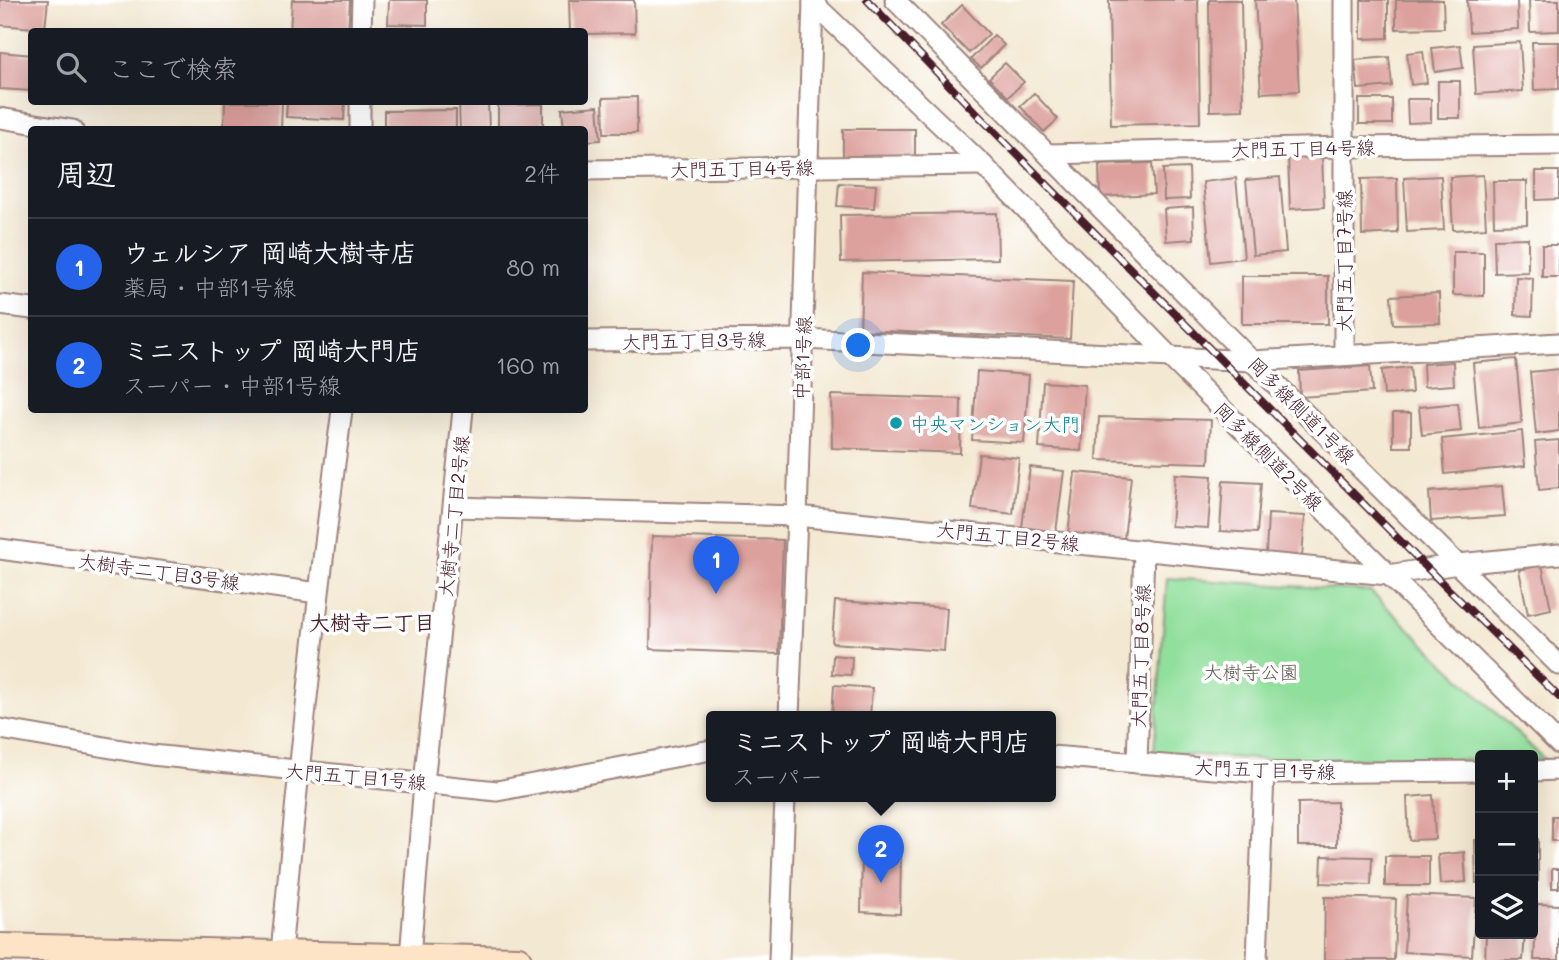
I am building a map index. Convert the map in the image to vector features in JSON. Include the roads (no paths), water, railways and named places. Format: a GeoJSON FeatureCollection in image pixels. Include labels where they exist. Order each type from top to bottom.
{"type":"FeatureCollection","features":[{"type":"Feature","properties":{"kind":"street"},"geometry":{"type":"LineString","coordinates":[[362,0],[362,28]]}},
{"type":"Feature","properties":{"kind":"street","name":"岡多線側道1号線"},"geometry":{"type":"LineString","coordinates":[[895,0],[1252,361],[1559,665]]}},
{"type":"Feature","properties":{"kind":"street","name":"大門五丁目7号線"},"geometry":{"type":"LineString","coordinates":[[1344,0],[1344,355]]}},
{"type":"Feature","properties":{"kind":"street","name":"岡多線側道2号線"},"geometry":{"type":"LineString","coordinates":[[813,2],[983,165],[1170,357],[1559,744]]}},
{"type":"Feature","properties":{"kind":"street","name":"中部1号線"},"geometry":{"type":"LineString","coordinates":[[789,711],[813,2]]}},
{"type":"Feature","properties":{"kind":"street"},"geometry":{"type":"LineString","coordinates":[[360,105],[360,126]]}},
{"type":"Feature","properties":{"kind":"street"},"geometry":{"type":"LineString","coordinates":[[0,118],[49,126]]}},
{"type":"Feature","properties":{"kind":"street","name":"大門五丁目4号線"},"geometry":{"type":"LineString","coordinates":[[1048,154],[1559,145]]}},
{"type":"Feature","properties":{"kind":"street","name":"大門五丁目4号線"},"geometry":{"type":"LineString","coordinates":[[588,170],[983,165]]}},
{"type":"Feature","properties":{"kind":"street"},"geometry":{"type":"LineString","coordinates":[[0,305],[28,308]]}},
{"type":"Feature","properties":{"kind":"street","name":"大門五丁目3号線"},"geometry":{"type":"LineString","coordinates":[[588,341],[803,339],[1252,361],[1559,343]]}},
{"type":"Feature","properties":{"kind":"street"},"geometry":{"type":"LineString","coordinates":[[281,953],[298,771],[342,413]]}},
{"type":"Feature","properties":{"kind":"street","name":"大樹寺二丁目2号線"},"geometry":{"type":"LineString","coordinates":[[410,957],[424,783],[463,413]]}},
{"type":"Feature","properties":{"kind":"street","name":"大門五丁目2号線"},"geometry":{"type":"LineString","coordinates":[[454,507],[797,516],[1388,575],[1458,564],[1559,554]]}},
{"type":"Feature","properties":{"kind":"street","name":"大樹寺二丁目3号線"},"geometry":{"type":"LineString","coordinates":[[0,548],[318,593]]}},
{"type":"Feature","properties":{"kind":"street","name":"大門五丁目8号線"},"geometry":{"type":"LineString","coordinates":[[1137,763],[1144,550]]}},
{"type":"Feature","properties":{"kind":"street","name":"大門五丁目1号線"},"geometry":{"type":"LineString","coordinates":[[0,729],[152,755],[497,791],[706,751]]}},
{"type":"Feature","properties":{"kind":"street","name":"大門五丁目1号線"},"geometry":{"type":"LineString","coordinates":[[1056,756],[1264,773],[1475,771]]}},
{"type":"Feature","properties":{"kind":"street"},"geometry":{"type":"LineString","coordinates":[[1538,771],[1559,770]]}},
{"type":"Feature","properties":{"kind":"street"},"geometry":{"type":"LineString","coordinates":[[1256,960],[1264,773]]}},
{"type":"Feature","properties":{"kind":"street"},"geometry":{"type":"LineString","coordinates":[[779,960],[785,802]]}},
{"type":"Feature","properties":{"kind":"street"},"geometry":{"type":"LineString","coordinates":[[0,947],[518,960]]}},
{"type":"Feature","properties":{"kind":"railway"},"geometry":{"type":"LineString","coordinates":[[867,0],[1444,585],[1559,697]]}},
{"type":"Feature","properties":{"kind":"place","name":"中央マンション大門"},"geometry":{"type":"Point","coordinates":[896,423]}},
{"type":"Feature","properties":{"kind":"place","name":"ウェルシア 岡崎大樹寺店"},"geometry":{"type":"Point","coordinates":[716,594]}},
{"type":"Feature","properties":{"kind":"place","name":"ミニストップ 岡崎大門店"},"geometry":{"type":"Point","coordinates":[881,883]}},
{"type":"Feature","properties":{"kind":"district","name":"大樹寺二丁目"},"geometry":{"type":"Point","coordinates":[372,621]}},
{"type":"Feature","properties":{"kind":"park label","name":"大樹寺公園"},"geometry":{"type":"Point","coordinates":[1251,671]}}]}
